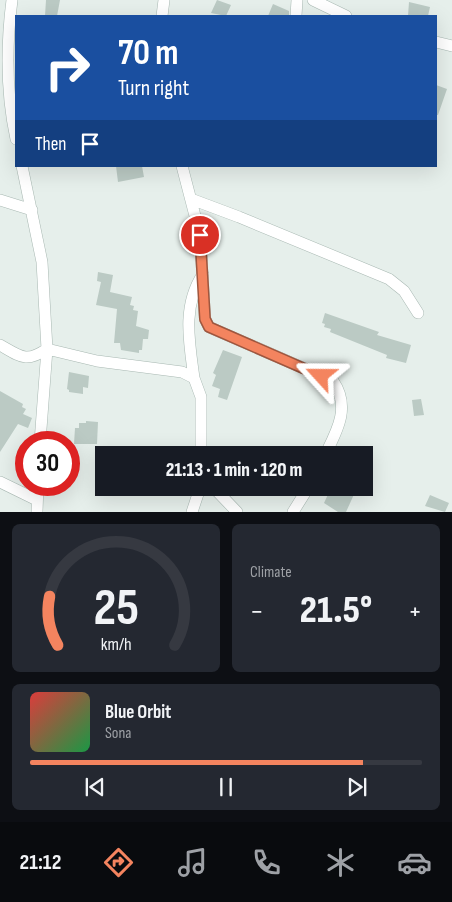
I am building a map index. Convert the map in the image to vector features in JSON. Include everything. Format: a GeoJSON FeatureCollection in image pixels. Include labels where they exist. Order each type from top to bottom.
{"type":"FeatureCollection","features":[{"type":"Feature","properties":{"kind":"street"},"geometry":{"type":"LineString","coordinates":[[12,0],[4,31],[15,131]]}},
{"type":"Feature","properties":{"kind":"street"},"geometry":{"type":"LineString","coordinates":[[162,15],[164,0]]}},
{"type":"Feature","properties":{"kind":"street"},"geometry":{"type":"LineString","coordinates":[[296,15],[297,0]]}},
{"type":"Feature","properties":{"kind":"street"},"geometry":{"type":"LineString","coordinates":[[314,0],[344,15]]}},
{"type":"Feature","properties":{"kind":"street"},"geometry":{"type":"LineString","coordinates":[[437,42],[452,46]]}},
{"type":"Feature","properties":{"kind":"street"},"geometry":{"type":"LineString","coordinates":[[22,167],[42,262],[47,349],[41,431]]}},
{"type":"Feature","properties":{"kind":"street"},"geometry":{"type":"LineString","coordinates":[[182,167],[200,235],[205,319],[209,327],[333,381],[339,389],[343,416],[329,446]]}},
{"type":"Feature","properties":{"kind":"street"},"geometry":{"type":"LineString","coordinates":[[190,199],[239,217],[388,279],[404,291],[418,313]]}},
{"type":"Feature","properties":{"kind":"street"},"geometry":{"type":"LineString","coordinates":[[0,200],[32,210]]}},
{"type":"Feature","properties":{"kind":"street"},"geometry":{"type":"LineString","coordinates":[[201,446],[201,397],[194,378],[189,342],[188,310],[194,288],[203,274]]}},
{"type":"Feature","properties":{"kind":"street"},"geometry":{"type":"LineString","coordinates":[[0,346],[24,358],[35,357],[47,349],[97,361],[182,372],[194,378]]}},
{"type":"Feature","properties":{"kind":"street"},"geometry":{"type":"LineString","coordinates":[[0,482],[37,500]]}},
{"type":"Feature","properties":{"kind":"street"},"geometry":{"type":"LineString","coordinates":[[37,496],[37,512]]}},
{"type":"Feature","properties":{"kind":"street"},"geometry":{"type":"LineString","coordinates":[[192,512],[197,496]]}},
{"type":"Feature","properties":{"kind":"street"},"geometry":{"type":"LineString","coordinates":[[221,496],[236,512]]}},
{"type":"Feature","properties":{"kind":"street"},"geometry":{"type":"LineString","coordinates":[[293,512],[303,496]]}},
{"type":"Feature","properties":{"kind":"building"},"geometry":{"type":"Polygon","coordinates":[[[46,0],[60,0],[57,15],[45,15],[46,0]]]}},
{"type":"Feature","properties":{"kind":"building"},"geometry":{"type":"Polygon","coordinates":[[[217,0],[231,5],[226,15],[211,13],[217,0]]]}},
{"type":"Feature","properties":{"kind":"building"},"geometry":{"type":"Polygon","coordinates":[[[409,2],[430,7],[428,15],[408,15],[409,2]]]}},
{"type":"Feature","properties":{"kind":"building"},"geometry":{"type":"Polygon","coordinates":[[[273,4],[289,11],[289,15],[268,15],[273,4]]]}},
{"type":"Feature","properties":{"kind":"building"},"geometry":{"type":"Polygon","coordinates":[[[437,85],[447,89],[437,115],[437,85]]]}},
{"type":"Feature","properties":{"kind":"building"},"geometry":{"type":"Polygon","coordinates":[[[116,167],[142,167],[144,177],[118,182],[116,167]]]}},
{"type":"Feature","properties":{"kind":"building"},"geometry":{"type":"Polygon","coordinates":[[[98,272],[113,275],[110,292],[132,297],[130,305],[134,306],[133,310],[138,311],[136,326],[149,330],[148,339],[143,339],[142,350],[139,350],[139,353],[121,350],[120,343],[114,343],[117,309],[96,305],[101,282],[97,281],[98,272]]]}},
{"type":"Feature","properties":{"kind":"building"},"geometry":{"type":"Polygon","coordinates":[[[325,313],[379,332],[377,335],[411,345],[406,363],[386,358],[387,355],[330,332],[331,329],[324,327],[325,324],[322,323],[325,313]]]}},
{"type":"Feature","properties":{"kind":"building"},"geometry":{"type":"Polygon","coordinates":[[[223,350],[242,357],[227,400],[218,397],[220,389],[212,386],[216,375],[213,373],[223,350]]]}},
{"type":"Feature","properties":{"kind":"building"},"geometry":{"type":"Polygon","coordinates":[[[69,372],[89,376],[88,388],[83,387],[83,394],[69,392],[67,389],[69,372]]]}},
{"type":"Feature","properties":{"kind":"building"},"geometry":{"type":"Polygon","coordinates":[[[0,391],[23,404],[22,407],[26,409],[23,414],[32,418],[28,428],[18,424],[0,452],[0,391]]]}},
{"type":"Feature","properties":{"kind":"building"},"geometry":{"type":"Polygon","coordinates":[[[421,399],[424,415],[414,416],[412,400],[421,399]]]}},
{"type":"Feature","properties":{"kind":"building"},"geometry":{"type":"Polygon","coordinates":[[[86,421],[98,422],[97,444],[80,444],[80,431],[75,431],[75,428],[79,428],[79,423],[86,423],[86,421]]]}},
{"type":"Feature","properties":{"kind":"building"},"geometry":{"type":"Polygon","coordinates":[[[430,495],[449,503],[445,512],[425,506],[430,495]]]}},
{"type":"Feature","properties":{"kind":"building"},"geometry":{"type":"Polygon","coordinates":[[[327,496],[353,496],[346,512],[338,512],[324,503],[327,496]]]}},
{"type":"Feature","properties":{"kind":"route"},"geometry":{"type":"LineString","coordinates":[[200,235],[205,319],[209,327],[321,376]]}}]}
